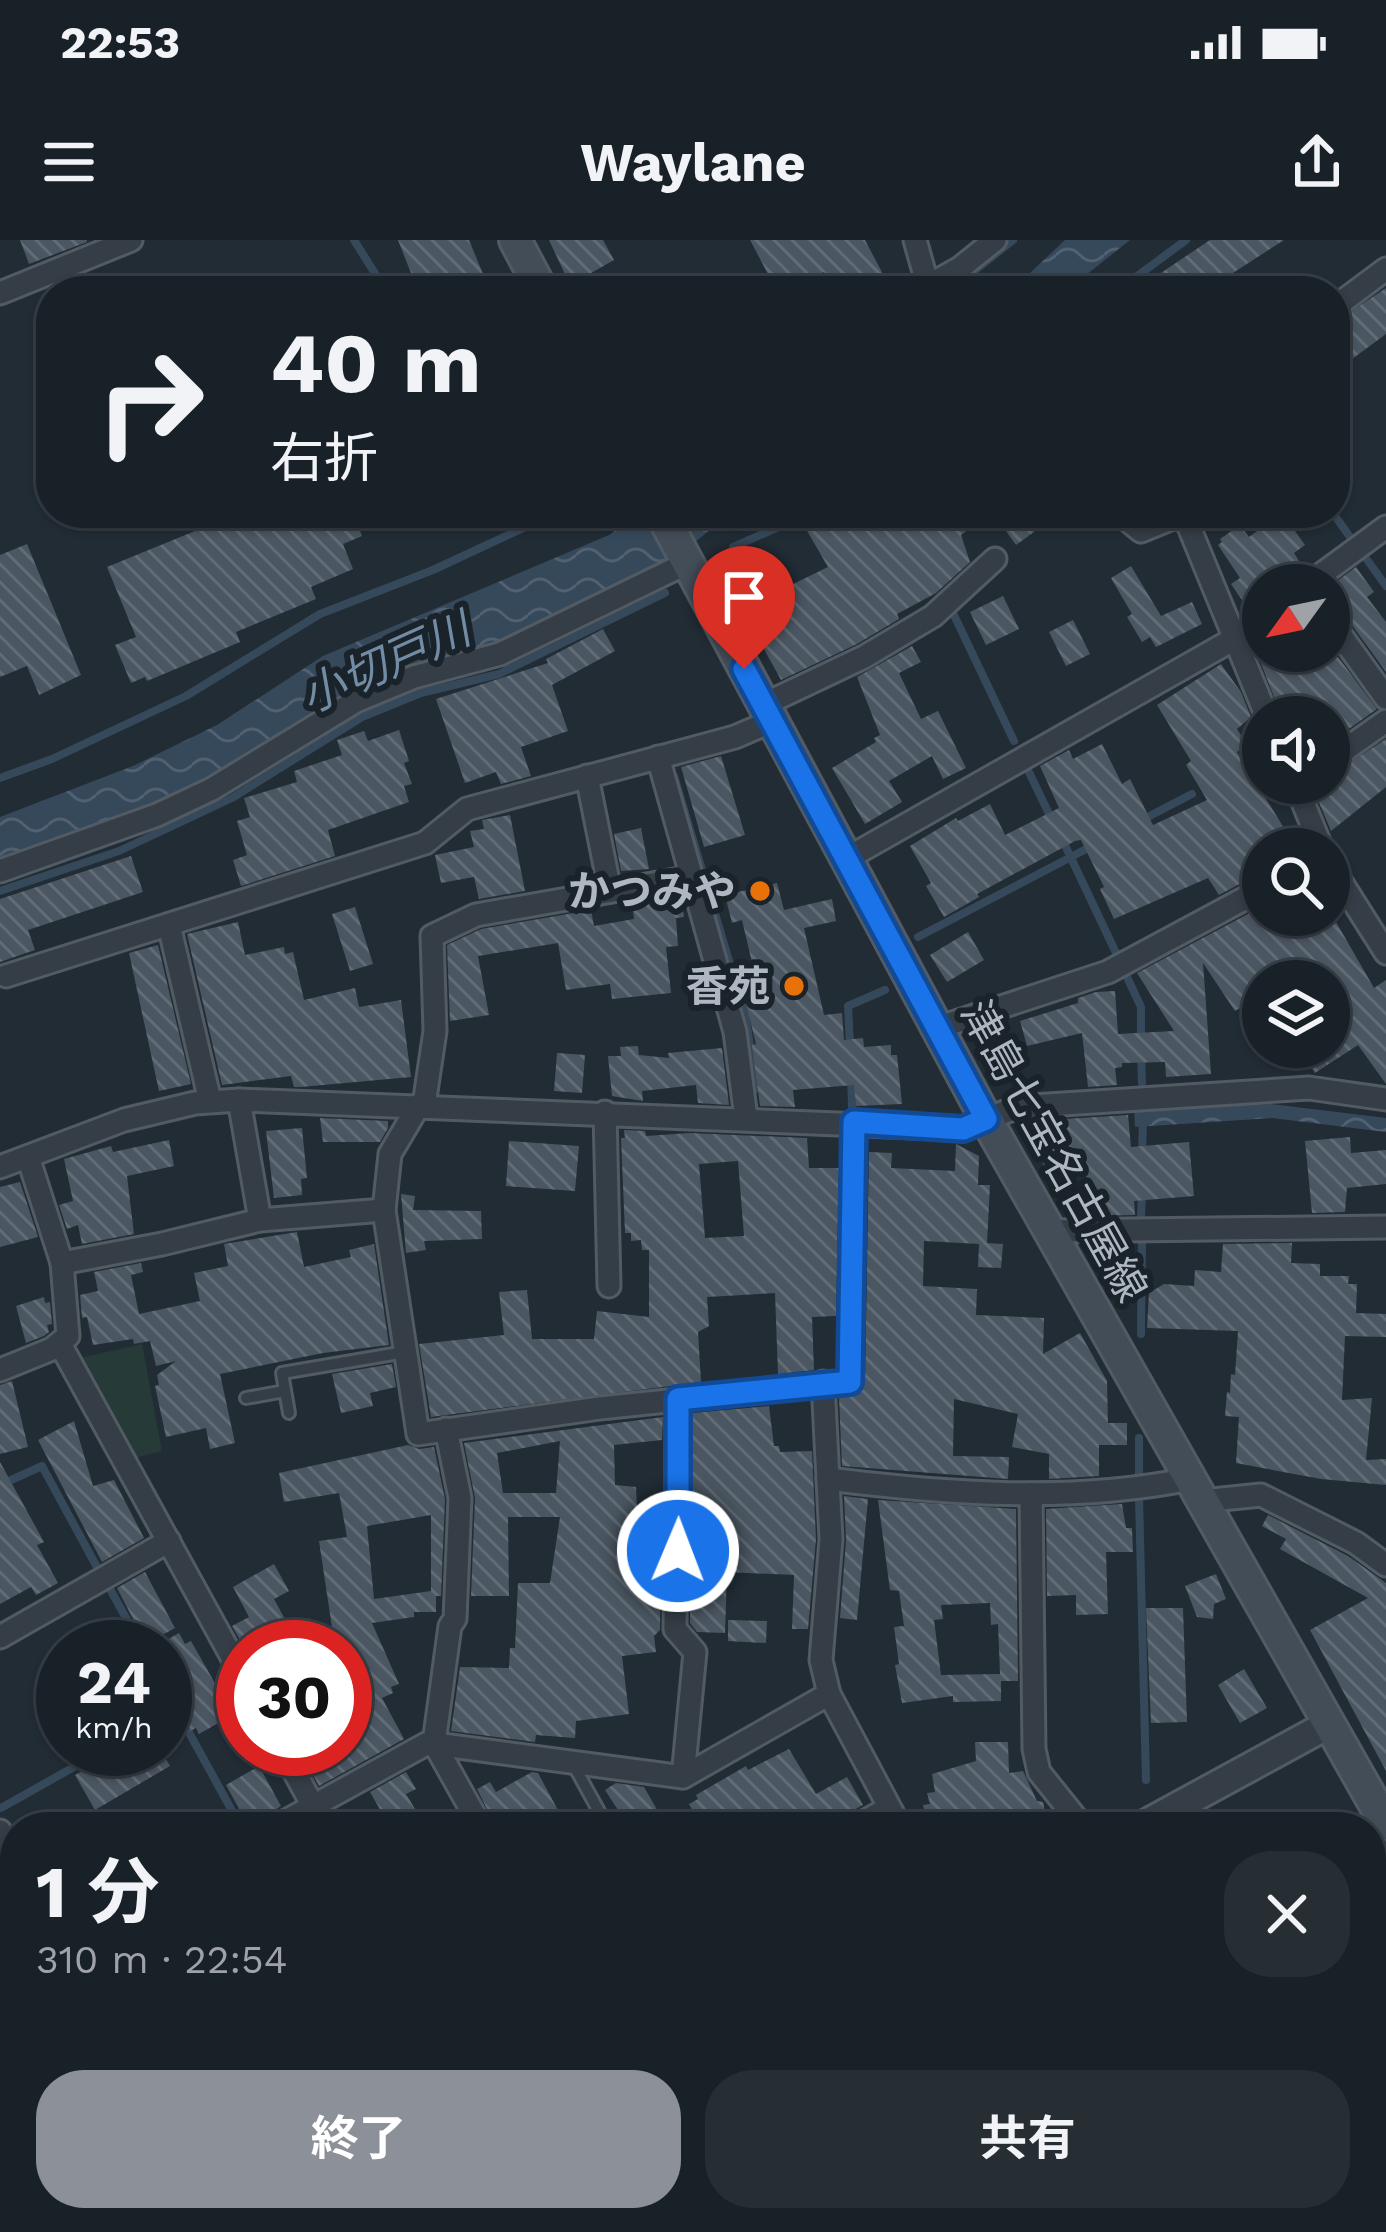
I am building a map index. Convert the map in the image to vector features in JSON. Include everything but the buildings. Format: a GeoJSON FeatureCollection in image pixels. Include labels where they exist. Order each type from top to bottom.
{"type":"FeatureCollection","features":[{"type":"Feature","properties":{"kind":"main road"},"geometry":{"type":"LineString","coordinates":[[514,240],[534,276]]}},
{"type":"Feature","properties":{"kind":"main road","name":"津島七宝名古屋線"},"geometry":{"type":"LineString","coordinates":[[669,528],[986,1119],[1380,1812]]}},
{"type":"Feature","properties":{"kind":"street"},"geometry":{"type":"LineString","coordinates":[[2,287],[131,240]]}},
{"type":"Feature","properties":{"kind":"street"},"geometry":{"type":"LineString","coordinates":[[915,240],[925,276]]}},
{"type":"Feature","properties":{"kind":"street"},"geometry":{"type":"LineString","coordinates":[[946,276],[994,240]]}},
{"type":"Feature","properties":{"kind":"street"},"geometry":{"type":"LineString","coordinates":[[1350,296],[1386,269]]}},
{"type":"Feature","properties":{"kind":"street"},"geometry":{"type":"LineString","coordinates":[[1336,564],[1386,527]]}},
{"type":"Feature","properties":{"kind":"street"},"geometry":{"type":"LineString","coordinates":[[1189,528],[1258,696]]}},
{"type":"Feature","properties":{"kind":"street"},"geometry":{"type":"LineString","coordinates":[[6,976],[425,842],[467,809],[735,737],[767,713],[933,616],[995,560]]}},
{"type":"Feature","properties":{"kind":"street"},"geometry":{"type":"LineString","coordinates":[[0,871],[157,815],[212,789],[356,701],[414,677],[500,655],[686,561]]}},
{"type":"Feature","properties":{"kind":"street"},"geometry":{"type":"LineString","coordinates":[[846,859],[1242,633]]}},
{"type":"Feature","properties":{"kind":"street"},"geometry":{"type":"LineString","coordinates":[[1350,648],[1386,698]]}},
{"type":"Feature","properties":{"kind":"street"},"geometry":{"type":"LineString","coordinates":[[1350,746],[1386,721]]}},
{"type":"Feature","properties":{"kind":"street"},"geometry":{"type":"LineString","coordinates":[[658,757],[735,1032],[746,1118]]}},
{"type":"Feature","properties":{"kind":"street"},"geometry":{"type":"LineString","coordinates":[[586,776],[610,891]]}},
{"type":"Feature","properties":{"kind":"street"},"geometry":{"type":"LineString","coordinates":[[692,877],[476,915],[432,936],[435,1031],[422,1105],[390,1154],[384,1210],[418,1434],[678,1399],[850,1382],[854,1122]]}},
{"type":"Feature","properties":{"kind":"street"},"geometry":{"type":"LineString","coordinates":[[1350,896],[1386,953]]}},
{"type":"Feature","properties":{"kind":"street"},"geometry":{"type":"LineString","coordinates":[[937,1028],[1108,972],[1242,899]]}},
{"type":"Feature","properties":{"kind":"street"},"geometry":{"type":"LineString","coordinates":[[169,925],[210,1101]]}},
{"type":"Feature","properties":{"kind":"street"},"geometry":{"type":"LineString","coordinates":[[0,1167],[124,1120],[210,1101],[422,1105],[963,1129],[1017,1107],[1309,1088],[1386,1099]]}},
{"type":"Feature","properties":{"kind":"street"},"geometry":{"type":"LineString","coordinates":[[239,1100],[260,1220]]}},
{"type":"Feature","properties":{"kind":"street"},"geometry":{"type":"LineString","coordinates":[[605,1112],[609,1286]]}},
{"type":"Feature","properties":{"kind":"street"},"geometry":{"type":"LineString","coordinates":[[0,1370],[68,1336],[62,1263],[28,1157]]}},
{"type":"Feature","properties":{"kind":"street"},"geometry":{"type":"LineString","coordinates":[[62,1263],[260,1220],[384,1210]]}},
{"type":"Feature","properties":{"kind":"street"},"geometry":{"type":"LineString","coordinates":[[1049,1231],[1386,1227]]}},
{"type":"Feature","properties":{"kind":"street"},"geometry":{"type":"LineString","coordinates":[[61,1343],[216,1627]]}},
{"type":"Feature","properties":{"kind":"street"},"geometry":{"type":"LineString","coordinates":[[823,1382],[831,1539],[821,1660],[829,1694],[892,1812]]}},
{"type":"Feature","properties":{"kind":"street"},"geometry":{"type":"LineString","coordinates":[[678,1399],[675,1629],[695,1652],[683,1777]]}},
{"type":"Feature","properties":{"kind":"street"},"geometry":{"type":"LineString","coordinates":[[446,1430],[460,1498],[455,1619],[450,1626],[434,1743],[473,1812]]}},
{"type":"Feature","properties":{"kind":"street"},"geometry":{"type":"LineString","coordinates":[[828,1479],[935,1492],[1139,1489],[1261,1495],[1356,1543],[1386,1565]]}},
{"type":"Feature","properties":{"kind":"street"},"geometry":{"type":"LineString","coordinates":[[1031,1494],[1034,1749],[1040,1772],[1071,1812]]}},
{"type":"Feature","properties":{"kind":"street"},"geometry":{"type":"LineString","coordinates":[[0,1637],[169,1541]]}},
{"type":"Feature","properties":{"kind":"street"},"geometry":{"type":"LineString","coordinates":[[302,1812],[428,1742],[683,1777],[829,1694]]}},
{"type":"Feature","properties":{"kind":"street"},"geometry":{"type":"LineString","coordinates":[[1168,1812],[1329,1724]]}},
{"type":"Feature","properties":{"kind":"street"},"geometry":{"type":"LineString","coordinates":[[298,1776],[315,1805]]}},
{"type":"Feature","properties":{"kind":"lane"},"geometry":{"type":"LineString","coordinates":[[289,1413],[282,1373],[405,1352]]}},
{"type":"Feature","properties":{"kind":"lane"},"geometry":{"type":"LineString","coordinates":[[246,1398],[285,1390]]}},
{"type":"Feature","properties":{"kind":"lane"},"geometry":{"type":"LineString","coordinates":[[572,1762],[599,1812]]}},
{"type":"Feature","properties":{"kind":"lane"},"geometry":{"type":"LineString","coordinates":[[870,1812],[887,1803]]}},
{"type":"Feature","properties":{"kind":"lane"},"geometry":{"type":"LineString","coordinates":[[315,1805],[319,1812]]}},
{"type":"Feature","properties":{"kind":"green space"},"geometry":{"type":"Polygon","coordinates":[[[142,1344],[162,1451],[135,1458],[80,1358],[142,1344]]]}},
{"type":"Feature","properties":{"kind":"water"},"geometry":{"type":"Polygon","coordinates":[[[1065,240],[1130,240],[1085,276],[1027,276],[1065,240]]]}},
{"type":"Feature","properties":{"kind":"water","name":"小切戸川"},"geometry":{"type":"Polygon","coordinates":[[[619,528],[714,528],[663,567],[642,572],[502,643],[415,664],[342,695],[230,766],[158,804],[0,863],[0,817],[133,766],[217,725],[323,656],[619,528]]]}},
{"type":"Feature","properties":{"kind":"water"},"geometry":{"type":"Polygon","coordinates":[[[1271,1104],[1386,1118],[1386,1132],[1272,1118],[1135,1127],[1134,1109],[1271,1104]]]}},
{"type":"Feature","properties":{"kind":"waterway"},"geometry":{"type":"LineString","coordinates":[[354,240],[377,276]]}},
{"type":"Feature","properties":{"kind":"waterway"},"geometry":{"type":"LineString","coordinates":[[968,276],[1013,240]]}},
{"type":"Feature","properties":{"kind":"waterway"},"geometry":{"type":"LineString","coordinates":[[1137,276],[1186,240]]}},
{"type":"Feature","properties":{"kind":"waterway"},"geometry":{"type":"LineString","coordinates":[[0,778],[186,696],[320,614],[523,528]]}},
{"type":"Feature","properties":{"kind":"waterway"},"geometry":{"type":"LineString","coordinates":[[733,547],[777,528]]}},
{"type":"Feature","properties":{"kind":"waterway"},"geometry":{"type":"LineString","coordinates":[[1344,528],[1350,537]]}},
{"type":"Feature","properties":{"kind":"waterway"},"geometry":{"type":"LineString","coordinates":[[1365,557],[1386,586]]}},
{"type":"Feature","properties":{"kind":"waterway","name":"小切戸川"},"geometry":{"type":"LineString","coordinates":[[0,891],[119,851],[232,798],[362,717],[421,693],[499,674],[665,593]]}},
{"type":"Feature","properties":{"kind":"waterway"},"geometry":{"type":"LineString","coordinates":[[953,613],[1014,741]]}},
{"type":"Feature","properties":{"kind":"waterway"},"geometry":{"type":"LineString","coordinates":[[1025,764],[1053,822]]}},
{"type":"Feature","properties":{"kind":"waterway"},"geometry":{"type":"LineString","coordinates":[[674,776],[746,1018],[756,1089]]}},
{"type":"Feature","properties":{"kind":"waterway"},"geometry":{"type":"LineString","coordinates":[[1142,820],[1192,794]]}},
{"type":"Feature","properties":{"kind":"waterway"},"geometry":{"type":"LineString","coordinates":[[1063,841],[1117,955]]}},
{"type":"Feature","properties":{"kind":"waterway"},"geometry":{"type":"LineString","coordinates":[[918,937],[1092,846]]}},
{"type":"Feature","properties":{"kind":"waterway"},"geometry":{"type":"LineString","coordinates":[[1127,977],[1141,1007],[1141,1038]]}},
{"type":"Feature","properties":{"kind":"waterway"},"geometry":{"type":"LineString","coordinates":[[850,1045],[848,1006],[885,990]]}},
{"type":"Feature","properties":{"kind":"waterway"},"geometry":{"type":"LineString","coordinates":[[1141,1053],[1142,1083]]}},
{"type":"Feature","properties":{"kind":"waterway"},"geometry":{"type":"LineString","coordinates":[[851,1077],[852,1106]]}},
{"type":"Feature","properties":{"kind":"waterway"},"geometry":{"type":"LineString","coordinates":[[1142,1156],[1143,1121]]}},
{"type":"Feature","properties":{"kind":"waterway"},"geometry":{"type":"LineString","coordinates":[[1141,1218],[1142,1195]]}},
{"type":"Feature","properties":{"kind":"waterway"},"geometry":{"type":"LineString","coordinates":[[1141,1334],[1142,1241]]}},
{"type":"Feature","properties":{"kind":"waterway"},"geometry":{"type":"LineString","coordinates":[[1139,1438],[1139,1482]]}},
{"type":"Feature","properties":{"kind":"waterway"},"geometry":{"type":"LineString","coordinates":[[0,1485],[42,1466],[98,1569]]}},
{"type":"Feature","properties":{"kind":"waterway"},"geometry":{"type":"LineString","coordinates":[[1139,1497],[1146,1780]]}},
{"type":"Feature","properties":{"kind":"waterway"},"geometry":{"type":"LineString","coordinates":[[110,1589],[127,1620]]}},
{"type":"Feature","properties":{"kind":"waterway"},"geometry":{"type":"LineString","coordinates":[[192,1738],[233,1812]]}},
{"type":"Feature","properties":{"kind":"waterway"},"geometry":{"type":"LineString","coordinates":[[1,1808],[58,1776]]}},
{"type":"Feature","properties":{"kind":"place","name":"かつみや"},"geometry":{"type":"Point","coordinates":[760,891]}},
{"type":"Feature","properties":{"kind":"place","name":"香苑"},"geometry":{"type":"Point","coordinates":[794,986]}},
{"type":"Feature","properties":{"kind":"route"},"geometry":{"type":"LineString","coordinates":[[678,1551],[678,1399],[850,1382],[854,1122],[963,1129],[986,1119],[744,669]]}}]}
